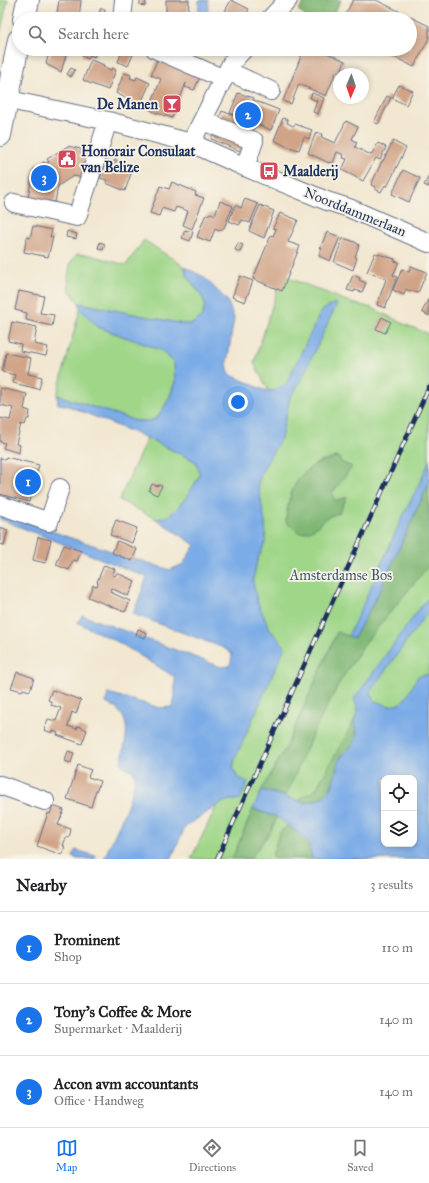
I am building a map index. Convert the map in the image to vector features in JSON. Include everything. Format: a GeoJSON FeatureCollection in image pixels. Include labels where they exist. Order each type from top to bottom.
{"type":"FeatureCollection","features":[{"type":"Feature","properties":{"kind":"main road"},"geometry":{"type":"LineString","coordinates":[[25,12],[28,0]]}},
{"type":"Feature","properties":{"kind":"main road"},"geometry":{"type":"LineString","coordinates":[[0,135],[4,99],[15,56]]}},
{"type":"Feature","properties":{"kind":"street"},"geometry":{"type":"LineString","coordinates":[[123,12],[124,0]]}},
{"type":"Feature","properties":{"kind":"street"},"geometry":{"type":"LineString","coordinates":[[277,12],[288,0]]}},
{"type":"Feature","properties":{"kind":"street"},"geometry":{"type":"LineString","coordinates":[[174,56],[271,91]]}},
{"type":"Feature","properties":{"kind":"street"},"geometry":{"type":"LineString","coordinates":[[191,144],[232,62],[238,56]]}},
{"type":"Feature","properties":{"kind":"street","name":"Noorddammerlaan"},"geometry":{"type":"LineString","coordinates":[[4,99],[108,121],[191,144],[327,201],[349,208],[429,243]]}},
{"type":"Feature","properties":{"kind":"street"},"geometry":{"type":"LineString","coordinates":[[14,203],[77,217],[108,121]]}},
{"type":"Feature","properties":{"kind":"street"},"geometry":{"type":"LineString","coordinates":[[203,121],[254,141],[245,167]]}},
{"type":"Feature","properties":{"kind":"street"},"geometry":{"type":"LineString","coordinates":[[0,505],[49,522],[60,488]]}},
{"type":"Feature","properties":{"kind":"street"},"geometry":{"type":"LineString","coordinates":[[0,785],[45,801]]}},
{"type":"Feature","properties":{"kind":"green space"},"geometry":{"type":"Polygon","coordinates":[[[0,0],[8,0],[0,34],[0,0]]]}},
{"type":"Feature","properties":{"kind":"green space"},"geometry":{"type":"Polygon","coordinates":[[[306,0],[341,0],[335,12],[300,12],[298,10],[306,0]]]}},
{"type":"Feature","properties":{"kind":"green space"},"geometry":{"type":"Polygon","coordinates":[[[144,240],[185,267],[187,276],[200,294],[205,304],[202,317],[192,324],[183,324],[79,303],[69,290],[68,278],[70,264],[77,254],[90,255],[126,265],[144,240]]]}},
{"type":"Feature","properties":{"kind":"green space","name":"Amsterdamse Bos"},"geometry":{"type":"Polygon","coordinates":[[[282,275],[352,303],[372,308],[404,324],[429,334],[429,859],[191,859],[223,793],[237,777],[233,768],[235,759],[272,632],[240,577],[257,461],[279,411],[254,363],[282,275]]]}},
{"type":"Feature","properties":{"kind":"green space"},"geometry":{"type":"Polygon","coordinates":[[[80,309],[98,327],[161,350],[174,362],[175,382],[169,399],[157,418],[149,421],[136,421],[57,395],[80,309]]]}},
{"type":"Feature","properties":{"kind":"green space"},"geometry":{"type":"Polygon","coordinates":[[[147,438],[195,461],[200,474],[191,491],[182,503],[167,516],[156,519],[119,500],[147,438]]]}},
{"type":"Feature","properties":{"kind":"green space"},"geometry":{"type":"Polygon","coordinates":[[[338,456],[341,462],[352,467],[332,493],[335,501],[347,497],[339,513],[328,517],[312,530],[300,533],[286,522],[290,496],[303,473],[320,462],[338,456]]]}},
{"type":"Feature","properties":{"kind":"green space"},"geometry":{"type":"Polygon","coordinates":[[[429,483],[429,565],[365,643],[341,680],[314,731],[286,796],[262,790],[260,793],[286,747],[337,632],[354,638],[379,592],[429,483]]]}},
{"type":"Feature","properties":{"kind":"green space"},"geometry":{"type":"Polygon","coordinates":[[[354,721],[357,730],[356,741],[342,755],[330,789],[321,798],[306,802],[297,801],[316,789],[354,721]]]}},
{"type":"Feature","properties":{"kind":"green space"},"geometry":{"type":"Polygon","coordinates":[[[253,809],[277,817],[271,831],[250,859],[232,859],[253,809]]]}},
{"type":"Feature","properties":{"kind":"green space"},"geometry":{"type":"Polygon","coordinates":[[[288,825],[308,842],[312,859],[273,859],[273,853],[279,833],[288,825]]]}},
{"type":"Feature","properties":{"kind":"water"},"geometry":{"type":"Polygon","coordinates":[[[199,0],[208,0],[208,12],[198,12],[199,0]]]}},
{"type":"Feature","properties":{"kind":"water"},"geometry":{"type":"Polygon","coordinates":[[[185,267],[204,277],[227,300],[234,318],[227,363],[229,374],[264,390],[273,391],[286,384],[319,316],[323,310],[335,303],[337,304],[300,382],[290,398],[281,438],[262,471],[258,484],[265,522],[266,541],[257,561],[253,581],[257,601],[269,628],[285,647],[235,759],[233,768],[237,777],[248,782],[240,800],[230,800],[221,803],[185,827],[171,859],[104,859],[129,801],[134,779],[134,772],[121,763],[126,736],[125,721],[115,708],[106,703],[108,693],[160,708],[172,707],[175,698],[175,677],[118,642],[78,623],[82,615],[221,667],[229,666],[232,654],[224,648],[133,614],[147,577],[0,519],[0,512],[68,537],[170,570],[183,564],[195,545],[156,519],[166,517],[173,512],[191,491],[200,474],[195,461],[147,438],[66,405],[58,404],[57,395],[136,421],[149,421],[157,418],[169,399],[175,382],[174,362],[161,350],[98,327],[80,309],[79,303],[183,324],[192,324],[202,317],[205,304],[200,294],[187,276],[185,267]]]}},
{"type":"Feature","properties":{"kind":"water"},"geometry":{"type":"Polygon","coordinates":[[[429,461],[429,483],[379,592],[354,638],[348,636],[397,528],[429,461]]]}},
{"type":"Feature","properties":{"kind":"water"},"geometry":{"type":"Polygon","coordinates":[[[429,597],[429,610],[370,692],[375,701],[389,706],[400,704],[408,695],[418,676],[429,674],[429,859],[312,859],[308,842],[288,825],[277,817],[253,809],[262,790],[306,803],[322,798],[332,787],[339,760],[354,744],[357,735],[354,721],[358,710],[354,699],[429,597]]]}},
{"type":"Feature","properties":{"kind":"water"},"geometry":{"type":"Polygon","coordinates":[[[76,850],[96,856],[95,859],[78,859],[73,857],[76,850]]]}},
{"type":"Feature","properties":{"kind":"building"},"geometry":{"type":"Polygon","coordinates":[[[59,0],[81,0],[80,12],[57,12],[59,0]]]}},
{"type":"Feature","properties":{"kind":"building"},"geometry":{"type":"Polygon","coordinates":[[[140,0],[146,0],[145,6],[140,5],[140,0]]]}},
{"type":"Feature","properties":{"kind":"building"},"geometry":{"type":"Polygon","coordinates":[[[166,0],[189,0],[188,12],[166,12],[166,0]]]}},
{"type":"Feature","properties":{"kind":"building"},"geometry":{"type":"Polygon","coordinates":[[[231,0],[249,9],[248,12],[225,11],[231,0]]]}},
{"type":"Feature","properties":{"kind":"building"},"geometry":{"type":"Polygon","coordinates":[[[353,0],[376,0],[400,12],[347,12],[353,0]]]}},
{"type":"Feature","properties":{"kind":"building"},"geometry":{"type":"Polygon","coordinates":[[[100,9],[105,9],[105,12],[100,12],[100,9]]]}},
{"type":"Feature","properties":{"kind":"building"},"geometry":{"type":"Polygon","coordinates":[[[417,20],[429,26],[429,38],[414,67],[393,56],[417,56],[417,20]]]}},
{"type":"Feature","properties":{"kind":"building"},"geometry":{"type":"Polygon","coordinates":[[[48,56],[66,56],[61,72],[46,64],[48,56]]]}},
{"type":"Feature","properties":{"kind":"building"},"geometry":{"type":"Polygon","coordinates":[[[82,56],[90,56],[88,59],[82,56]]]}},
{"type":"Feature","properties":{"kind":"building"},"geometry":{"type":"Polygon","coordinates":[[[120,56],[133,56],[128,66],[118,62],[120,56]]]}},
{"type":"Feature","properties":{"kind":"building"},"geometry":{"type":"Polygon","coordinates":[[[301,56],[334,56],[345,61],[342,68],[333,68],[333,79],[326,96],[299,84],[291,104],[283,101],[301,56]]]}},
{"type":"Feature","properties":{"kind":"building"},"geometry":{"type":"Polygon","coordinates":[[[91,60],[104,65],[103,67],[116,70],[108,90],[83,80],[91,60]]]}},
{"type":"Feature","properties":{"kind":"building"},"geometry":{"type":"Polygon","coordinates":[[[157,60],[200,77],[194,90],[185,87],[186,83],[172,118],[149,109],[161,79],[151,75],[157,60]]]}},
{"type":"Feature","properties":{"kind":"building"},"geometry":{"type":"Polygon","coordinates":[[[71,68],[75,70],[71,77],[67,74],[71,68]]]}},
{"type":"Feature","properties":{"kind":"building"},"geometry":{"type":"Polygon","coordinates":[[[124,73],[131,75],[130,78],[136,80],[137,77],[150,83],[141,103],[129,100],[116,93],[124,73]]]}},
{"type":"Feature","properties":{"kind":"building"},"geometry":{"type":"Polygon","coordinates":[[[399,85],[413,91],[406,105],[392,98],[399,85]]]}},
{"type":"Feature","properties":{"kind":"building"},"geometry":{"type":"Polygon","coordinates":[[[238,93],[254,98],[253,100],[279,110],[271,130],[230,113],[238,93]]]}},
{"type":"Feature","properties":{"kind":"building"},"geometry":{"type":"Polygon","coordinates":[[[312,93],[324,98],[318,114],[313,112],[317,101],[310,98],[312,93]]]}},
{"type":"Feature","properties":{"kind":"building"},"geometry":{"type":"Polygon","coordinates":[[[387,96],[391,98],[378,124],[374,122],[387,96]]]}},
{"type":"Feature","properties":{"kind":"building"},"geometry":{"type":"Polygon","coordinates":[[[222,111],[256,124],[245,153],[211,139],[222,111]]]}},
{"type":"Feature","properties":{"kind":"building"},"geometry":{"type":"Polygon","coordinates":[[[283,118],[288,120],[287,123],[293,126],[295,124],[312,130],[309,139],[304,137],[299,150],[274,140],[283,118]]]}},
{"type":"Feature","properties":{"kind":"building"},"geometry":{"type":"Polygon","coordinates":[[[346,121],[358,127],[352,139],[357,142],[355,147],[371,155],[378,143],[386,147],[380,160],[376,158],[363,181],[342,170],[347,159],[343,158],[344,155],[337,152],[333,163],[329,163],[308,153],[316,132],[322,134],[321,137],[335,143],[346,121]]]}},
{"type":"Feature","properties":{"kind":"building"},"geometry":{"type":"Polygon","coordinates":[[[393,141],[406,148],[387,187],[385,185],[381,192],[375,189],[376,187],[371,185],[393,141]]]}},
{"type":"Feature","properties":{"kind":"building"},"geometry":{"type":"Polygon","coordinates":[[[68,146],[90,151],[85,178],[73,176],[58,186],[55,202],[28,197],[34,168],[39,169],[42,167],[42,163],[44,162],[46,164],[49,162],[47,159],[68,146]]]}},
{"type":"Feature","properties":{"kind":"building"},"geometry":{"type":"Polygon","coordinates":[[[115,160],[133,168],[125,191],[106,183],[107,180],[100,178],[107,161],[113,163],[115,160]]]}},
{"type":"Feature","properties":{"kind":"building"},"geometry":{"type":"Polygon","coordinates":[[[403,170],[420,178],[409,202],[392,194],[403,170]]]}},
{"type":"Feature","properties":{"kind":"building"},"geometry":{"type":"Polygon","coordinates":[[[429,175],[429,187],[424,185],[429,175]]]}},
{"type":"Feature","properties":{"kind":"building"},"geometry":{"type":"Polygon","coordinates":[[[172,182],[196,192],[195,195],[204,198],[192,229],[183,225],[188,211],[176,207],[174,212],[162,208],[159,216],[150,213],[160,186],[169,189],[172,182]]]}},
{"type":"Feature","properties":{"kind":"building"},"geometry":{"type":"Polygon","coordinates":[[[245,199],[258,204],[250,223],[242,220],[239,225],[229,221],[235,205],[241,208],[245,199]]]}},
{"type":"Feature","properties":{"kind":"building"},"geometry":{"type":"Polygon","coordinates":[[[220,201],[233,206],[224,228],[219,231],[215,229],[210,242],[197,237],[205,216],[211,213],[215,215],[220,201]]]}},
{"type":"Feature","properties":{"kind":"building"},"geometry":{"type":"Polygon","coordinates":[[[260,205],[274,211],[264,238],[249,231],[260,205]]]}},
{"type":"Feature","properties":{"kind":"building"},"geometry":{"type":"Polygon","coordinates":[[[280,213],[298,220],[288,242],[300,246],[282,291],[253,279],[271,235],[273,236],[276,229],[273,228],[280,213]]]}},
{"type":"Feature","properties":{"kind":"building"},"geometry":{"type":"Polygon","coordinates":[[[33,226],[52,230],[50,237],[53,237],[48,257],[24,252],[27,237],[30,238],[33,226]]]}},
{"type":"Feature","properties":{"kind":"building"},"geometry":{"type":"Polygon","coordinates":[[[185,230],[193,232],[190,241],[182,238],[185,230]]]}},
{"type":"Feature","properties":{"kind":"building"},"geometry":{"type":"Polygon","coordinates":[[[67,231],[77,234],[76,239],[66,237],[67,231]]]}},
{"type":"Feature","properties":{"kind":"building"},"geometry":{"type":"Polygon","coordinates":[[[327,232],[340,237],[330,261],[319,256],[322,248],[320,248],[327,232]]]}},
{"type":"Feature","properties":{"kind":"building"},"geometry":{"type":"Polygon","coordinates":[[[343,238],[359,245],[353,270],[334,262],[343,238]]]}},
{"type":"Feature","properties":{"kind":"building"},"geometry":{"type":"Polygon","coordinates":[[[100,242],[105,244],[103,250],[98,248],[100,242]]]}},
{"type":"Feature","properties":{"kind":"building"},"geometry":{"type":"Polygon","coordinates":[[[238,243],[243,245],[240,252],[235,250],[238,243]]]}},
{"type":"Feature","properties":{"kind":"building"},"geometry":{"type":"Polygon","coordinates":[[[375,253],[395,259],[394,261],[399,262],[393,275],[397,277],[385,308],[377,305],[386,279],[367,272],[375,253]]]}},
{"type":"Feature","properties":{"kind":"building"},"geometry":{"type":"Polygon","coordinates":[[[411,266],[427,272],[418,293],[411,292],[406,289],[404,295],[393,290],[402,269],[409,272],[411,266]]]}},
{"type":"Feature","properties":{"kind":"building"},"geometry":{"type":"Polygon","coordinates":[[[353,275],[366,283],[362,292],[347,290],[353,275]]]}},
{"type":"Feature","properties":{"kind":"building"},"geometry":{"type":"Polygon","coordinates":[[[240,276],[253,281],[245,302],[232,297],[240,276]]]}},
{"type":"Feature","properties":{"kind":"building"},"geometry":{"type":"Polygon","coordinates":[[[19,291],[44,296],[40,313],[54,315],[52,326],[26,320],[27,313],[15,310],[19,291]]]}},
{"type":"Feature","properties":{"kind":"building"},"geometry":{"type":"Polygon","coordinates":[[[429,298],[429,316],[422,312],[429,298]]]}},
{"type":"Feature","properties":{"kind":"building"},"geometry":{"type":"Polygon","coordinates":[[[382,317],[391,322],[385,333],[376,329],[382,317]]]}},
{"type":"Feature","properties":{"kind":"building"},"geometry":{"type":"Polygon","coordinates":[[[12,322],[37,327],[34,344],[48,347],[46,356],[20,351],[21,344],[8,341],[12,322]]]}},
{"type":"Feature","properties":{"kind":"building"},"geometry":{"type":"Polygon","coordinates":[[[6,353],[31,358],[28,374],[42,377],[39,389],[13,383],[15,375],[2,372],[6,353]]]}},
{"type":"Feature","properties":{"kind":"building"},"geometry":{"type":"Polygon","coordinates":[[[0,388],[27,394],[24,409],[30,411],[29,419],[27,419],[25,425],[21,424],[16,444],[20,445],[19,453],[3,448],[5,443],[0,442],[0,418],[10,420],[13,408],[0,405],[0,388]]]}},
{"type":"Feature","properties":{"kind":"building"},"geometry":{"type":"Polygon","coordinates":[[[6,457],[39,465],[29,502],[0,494],[0,458],[5,459],[6,457]]]}},
{"type":"Feature","properties":{"kind":"building"},"geometry":{"type":"Polygon","coordinates":[[[152,484],[162,486],[157,495],[149,491],[152,484]]]}},
{"type":"Feature","properties":{"kind":"building"},"geometry":{"type":"Polygon","coordinates":[[[116,520],[137,528],[132,543],[110,535],[116,520]]]}},
{"type":"Feature","properties":{"kind":"building"},"geometry":{"type":"Polygon","coordinates":[[[0,527],[8,530],[4,545],[0,544],[0,527]]]}},
{"type":"Feature","properties":{"kind":"building"},"geometry":{"type":"Polygon","coordinates":[[[38,537],[51,540],[45,563],[33,560],[38,537]]]}},
{"type":"Feature","properties":{"kind":"building"},"geometry":{"type":"Polygon","coordinates":[[[117,541],[137,549],[132,561],[112,553],[117,541]]]}},
{"type":"Feature","properties":{"kind":"building"},"geometry":{"type":"Polygon","coordinates":[[[64,545],[81,551],[77,561],[73,560],[69,570],[56,565],[64,545]]]}},
{"type":"Feature","properties":{"kind":"building"},"geometry":{"type":"Polygon","coordinates":[[[104,565],[115,569],[112,575],[115,576],[117,573],[135,581],[128,596],[111,588],[110,592],[130,601],[125,612],[88,597],[93,585],[97,586],[97,582],[104,565]]]}},
{"type":"Feature","properties":{"kind":"building"},"geometry":{"type":"Polygon","coordinates":[[[138,629],[147,633],[145,638],[136,635],[138,629]]]}},
{"type":"Feature","properties":{"kind":"building"},"geometry":{"type":"Polygon","coordinates":[[[17,672],[34,678],[30,691],[23,689],[22,691],[11,688],[17,672]]]}},
{"type":"Feature","properties":{"kind":"building"},"geometry":{"type":"Polygon","coordinates":[[[52,690],[81,700],[76,714],[72,712],[68,726],[77,729],[78,726],[87,730],[82,744],[57,735],[58,733],[53,731],[52,733],[44,730],[48,719],[56,721],[61,708],[51,705],[52,702],[48,700],[52,690]]]}},
{"type":"Feature","properties":{"kind":"building"},"geometry":{"type":"Polygon","coordinates":[[[68,751],[74,753],[71,763],[65,761],[68,751]]]}},
{"type":"Feature","properties":{"kind":"building"},"geometry":{"type":"Polygon","coordinates":[[[78,765],[91,770],[88,777],[100,781],[91,807],[67,799],[78,765]]]}},
{"type":"Feature","properties":{"kind":"building"},"geometry":{"type":"Polygon","coordinates":[[[53,806],[64,810],[58,825],[71,829],[69,838],[66,837],[62,855],[37,846],[48,813],[50,814],[53,806]]]}},
{"type":"Feature","properties":{"kind":"railway"},"geometry":{"type":"LineString","coordinates":[[217,859],[429,387]]}},
{"type":"Feature","properties":{"kind":"place","name":"De Manen"},"geometry":{"type":"Point","coordinates":[172,104]}},
{"type":"Feature","properties":{"kind":"place","name":"Tony's Coffee & More"},"geometry":{"type":"Point","coordinates":[248,115]}},
{"type":"Feature","properties":{"kind":"place","name":"Honorair Consulaat van Belize"},"geometry":{"type":"Point","coordinates":[67,159]}},
{"type":"Feature","properties":{"kind":"place","name":"Maalderij"},"geometry":{"type":"Point","coordinates":[269,171]}},
{"type":"Feature","properties":{"kind":"place","name":"Accon avm accountants"},"geometry":{"type":"Point","coordinates":[44,178]}},
{"type":"Feature","properties":{"kind":"place","name":"Prominent"},"geometry":{"type":"Point","coordinates":[28,482]}}]}
